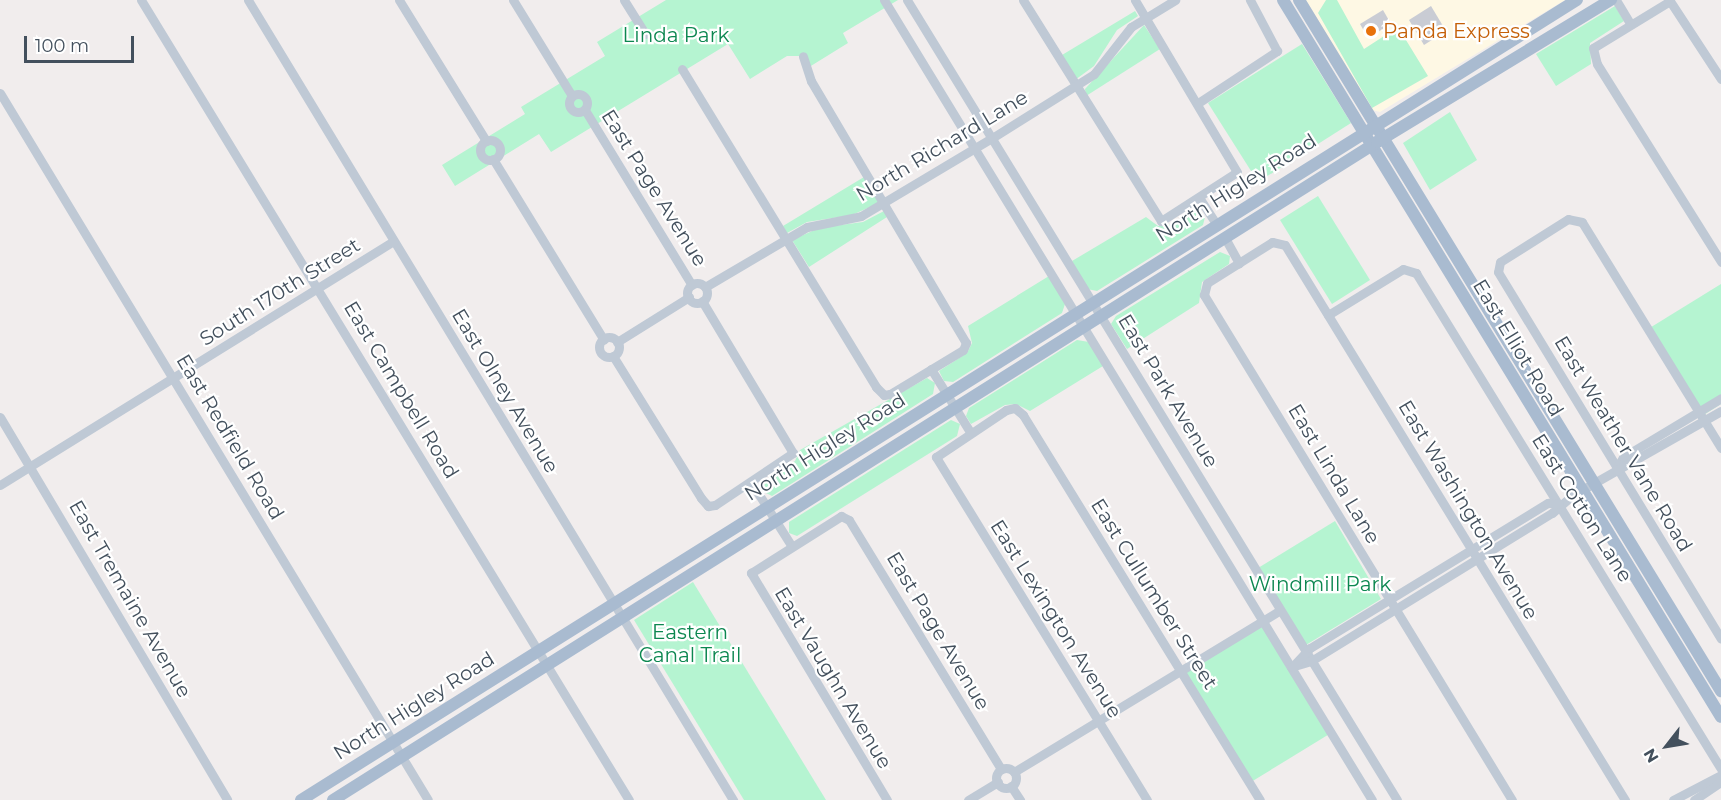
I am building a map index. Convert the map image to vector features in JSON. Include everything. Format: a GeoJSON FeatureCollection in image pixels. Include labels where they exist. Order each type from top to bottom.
{"type":"FeatureCollection","features":[{"type":"Feature","properties":{"kind":"main road","name":"East Elliot Road"},"geometry":{"type":"LineString","coordinates":[[1282,0],[1369,128],[1383,138],[1721,717]]}},
{"type":"Feature","properties":{"kind":"main road","name":"East Elliot Road"},"geometry":{"type":"LineString","coordinates":[[1299,0],[1369,128],[1372,145],[1721,691]]}},
{"type":"Feature","properties":{"kind":"main road","name":"North Higley Road"},"geometry":{"type":"LineString","coordinates":[[301,800],[1369,128],[1577,0]]}},
{"type":"Feature","properties":{"kind":"main road","name":"North Higley Road"},"geometry":{"type":"LineString","coordinates":[[333,800],[1383,138],[1611,0]]}},
{"type":"Feature","properties":{"kind":"street","name":"East Campbell Road"},"geometry":{"type":"LineString","coordinates":[[141,0],[629,800]]}},
{"type":"Feature","properties":{"kind":"street","name":"East Olney Avenue"},"geometry":{"type":"LineString","coordinates":[[248,0],[733,800]]}},
{"type":"Feature","properties":{"kind":"street"},"geometry":{"type":"LineString","coordinates":[[399,0],[486,141],[498,146],[493,159],[604,340],[601,352],[614,356],[708,506],[751,482],[793,453],[702,301],[689,297]]}},
{"type":"Feature","properties":{"kind":"street","name":"East Page Avenue"},"geometry":{"type":"LineString","coordinates":[[513,0],[572,96],[585,96],[585,110],[692,285]]}},
{"type":"Feature","properties":{"kind":"street"},"geometry":{"type":"LineString","coordinates":[[624,0],[645,34]]}},
{"type":"Feature","properties":{"kind":"street","name":"East Park Avenue"},"geometry":{"type":"LineString","coordinates":[[884,0],[1372,800]]}},
{"type":"Feature","properties":{"kind":"street","name":"East Park Avenue"},"geometry":{"type":"LineString","coordinates":[[907,0],[1397,800]]}},
{"type":"Feature","properties":{"kind":"street"},"geometry":{"type":"LineString","coordinates":[[1023,0],[1161,221],[1200,199],[1238,172],[1135,0]]}},
{"type":"Feature","properties":{"kind":"street","name":"North Richard Lane"},"geometry":{"type":"LineString","coordinates":[[705,287],[807,226],[861,216],[992,138],[1094,74],[1120,39],[1146,17],[1175,0]]}},
{"type":"Feature","properties":{"kind":"street"},"geometry":{"type":"LineString","coordinates":[[1198,103],[1277,51],[1250,0]]}},
{"type":"Feature","properties":{"kind":"street"},"geometry":{"type":"LineString","coordinates":[[1616,0],[1629,22]]}},
{"type":"Feature","properties":{"kind":"street"},"geometry":{"type":"LineString","coordinates":[[1721,79],[1670,1],[1629,22],[1593,48],[1597,64],[1721,262]]}},
{"type":"Feature","properties":{"kind":"street"},"geometry":{"type":"LineString","coordinates":[[682,69],[884,395],[932,369],[966,343],[811,81],[803,56]]}},
{"type":"Feature","properties":{"kind":"street","name":"East Redfield Road"},"geometry":{"type":"LineString","coordinates":[[0,93],[428,800]]}},
{"type":"Feature","properties":{"kind":"street"},"geometry":{"type":"LineString","coordinates":[[1200,199],[1216,224]]}},
{"type":"Feature","properties":{"kind":"street","name":"East Weather Vane Road"},"geometry":{"type":"LineString","coordinates":[[1699,411],[1576,218],[1497,267],[1721,639]]}},
{"type":"Feature","properties":{"kind":"street"},"geometry":{"type":"LineString","coordinates":[[1225,238],[1239,263]]}},
{"type":"Feature","properties":{"kind":"street","name":"East Washington Avenue"},"geometry":{"type":"LineString","coordinates":[[1239,263],[1280,240],[1625,800]]}},
{"type":"Feature","properties":{"kind":"street","name":"South 170th Street"},"geometry":{"type":"LineString","coordinates":[[0,485],[174,380],[394,241]]}},
{"type":"Feature","properties":{"kind":"street","name":"East Linda Lane"},"geometry":{"type":"LineString","coordinates":[[1239,263],[1202,289],[1512,800]]}},
{"type":"Feature","properties":{"kind":"street","name":"East Cotton Lane"},"geometry":{"type":"LineString","coordinates":[[1328,315],[1409,268],[1559,504],[1721,769]]}},
{"type":"Feature","properties":{"kind":"street"},"geometry":{"type":"LineString","coordinates":[[604,340],[617,342],[689,297],[692,285],[705,287],[702,301]]}},
{"type":"Feature","properties":{"kind":"street"},"geometry":{"type":"LineString","coordinates":[[614,356],[617,342]]}},
{"type":"Feature","properties":{"kind":"street"},"geometry":{"type":"LineString","coordinates":[[932,369],[970,432]]}},
{"type":"Feature","properties":{"kind":"street"},"geometry":{"type":"LineString","coordinates":[[1617,468],[1623,457],[1721,398]]}},
{"type":"Feature","properties":{"kind":"street","name":"East Cullumber Street"},"geometry":{"type":"LineString","coordinates":[[970,432],[1015,408],[1181,670],[1260,800]]}},
{"type":"Feature","properties":{"kind":"street"},"geometry":{"type":"LineString","coordinates":[[1699,411],[1721,448]]}},
{"type":"Feature","properties":{"kind":"street"},"geometry":{"type":"LineString","coordinates":[[1291,667],[1311,661],[1552,513],[1559,504],[1617,468],[1629,467],[1721,411]]}},
{"type":"Feature","properties":{"kind":"street","name":"East Tremaine Avenue"},"geometry":{"type":"LineString","coordinates":[[0,417],[227,800]]}},
{"type":"Feature","properties":{"kind":"street","name":"East Lexington Avenue"},"geometry":{"type":"LineString","coordinates":[[970,432],[936,456],[1147,800]]}},
{"type":"Feature","properties":{"kind":"street"},"geometry":{"type":"LineString","coordinates":[[751,482],[791,545]]}},
{"type":"Feature","properties":{"kind":"street"},"geometry":{"type":"LineString","coordinates":[[1291,667],[1305,651],[1548,503],[1559,504]]}},
{"type":"Feature","properties":{"kind":"street","name":"East Page Avenue"},"geometry":{"type":"LineString","coordinates":[[791,545],[841,516],[849,520],[1001,770]]}},
{"type":"Feature","properties":{"kind":"street","name":"East Vaughn Avenue"},"geometry":{"type":"LineString","coordinates":[[791,545],[752,573],[886,800]]}},
{"type":"Feature","properties":{"kind":"street"},"geometry":{"type":"LineString","coordinates":[[968,800],[998,782],[1001,770],[1014,772],[1280,610]]}},
{"type":"Feature","properties":{"kind":"street"},"geometry":{"type":"LineString","coordinates":[[1011,786],[1014,772]]}},
{"type":"Feature","properties":{"kind":"street"},"geometry":{"type":"LineString","coordinates":[[1673,800],[1721,776]]}},
{"type":"Feature","properties":{"kind":"street"},"geometry":{"type":"LineString","coordinates":[[998,782],[1011,786],[1020,800]]}},
{"type":"Feature","properties":{"kind":"street"},"geometry":{"type":"LineString","coordinates":[[1694,800],[1721,782]]}},
{"type":"Feature","properties":{"kind":"shaded area"},"geometry":{"type":"Polygon","coordinates":[[[1306,0],[1565,0],[1380,112],[1372,110],[1306,0]]]}},
{"type":"Feature","properties":{"kind":"green space","name":"Linda Park"},"geometry":{"type":"Polygon","coordinates":[[[666,0],[898,0],[843,33],[848,43],[806,69],[802,56],[787,56],[750,79],[728,44],[551,152],[539,134],[455,186],[442,165],[525,114],[521,107],[605,56],[597,42],[666,0]]]}},
{"type":"Feature","properties":{"kind":"green space"},"geometry":{"type":"Polygon","coordinates":[[[1326,0],[1337,0],[1364,49],[1398,27],[1428,76],[1372,108],[1318,13],[1326,0]]]}},
{"type":"Feature","properties":{"kind":"green space"},"geometry":{"type":"Polygon","coordinates":[[[1615,6],[1624,21],[1590,43],[1591,64],[1556,86],[1536,54],[1615,6]]]}},
{"type":"Feature","properties":{"kind":"green space"},"geometry":{"type":"Polygon","coordinates":[[[1135,11],[1138,16],[1117,30],[1094,66],[1075,80],[1062,55],[1135,11]]]}},
{"type":"Feature","properties":{"kind":"green space"},"geometry":{"type":"Polygon","coordinates":[[[1144,25],[1160,49],[1086,96],[1085,89],[1144,25]]]}},
{"type":"Feature","properties":{"kind":"green space"},"geometry":{"type":"Polygon","coordinates":[[[1302,44],[1351,123],[1258,182],[1208,103],[1302,44]]]}},
{"type":"Feature","properties":{"kind":"green space"},"geometry":{"type":"Polygon","coordinates":[[[1450,112],[1477,160],[1430,190],[1403,143],[1450,112]]]}},
{"type":"Feature","properties":{"kind":"green space"},"geometry":{"type":"Polygon","coordinates":[[[864,177],[879,203],[852,215],[807,222],[787,233],[783,226],[864,177]]]}},
{"type":"Feature","properties":{"kind":"green space"},"geometry":{"type":"Polygon","coordinates":[[[1318,196],[1370,280],[1332,304],[1280,220],[1318,196]]]}},
{"type":"Feature","properties":{"kind":"green space"},"geometry":{"type":"Polygon","coordinates":[[[1196,210],[1205,217],[1203,225],[1097,291],[1087,289],[1072,261],[1146,217],[1158,226],[1169,225],[1196,210]]]}},
{"type":"Feature","properties":{"kind":"green space"},"geometry":{"type":"Polygon","coordinates":[[[884,211],[887,217],[809,267],[792,240],[819,228],[863,222],[884,211]]]}},
{"type":"Feature","properties":{"kind":"green space"},"geometry":{"type":"Polygon","coordinates":[[[1220,252],[1230,256],[1229,264],[1202,282],[1199,303],[1127,349],[1111,324],[1116,316],[1220,252]]]}},
{"type":"Feature","properties":{"kind":"green space"},"geometry":{"type":"Polygon","coordinates":[[[1049,276],[1065,304],[1062,313],[953,382],[944,381],[939,371],[967,353],[972,343],[968,326],[1049,276]]]}},
{"type":"Feature","properties":{"kind":"green space"},"geometry":{"type":"Polygon","coordinates":[[[1721,284],[1721,404],[1702,416],[1648,329],[1721,284]]]}},
{"type":"Feature","properties":{"kind":"green space"},"geometry":{"type":"Polygon","coordinates":[[[1077,340],[1089,342],[1103,366],[1030,411],[1016,404],[1005,405],[971,424],[966,416],[969,408],[1077,340]]]}},
{"type":"Feature","properties":{"kind":"green space"},"geometry":{"type":"Polygon","coordinates":[[[927,378],[935,383],[933,394],[772,496],[762,491],[764,481],[795,461],[800,450],[927,378]]]}},
{"type":"Feature","properties":{"kind":"green space"},"geometry":{"type":"Polygon","coordinates":[[[951,420],[960,424],[957,436],[797,536],[789,533],[789,522],[951,420]]]}},
{"type":"Feature","properties":{"kind":"green space","name":"Windmill Park"},"geometry":{"type":"Polygon","coordinates":[[[1335,521],[1381,599],[1306,645],[1258,568],[1335,521]]]}},
{"type":"Feature","properties":{"kind":"green space","name":"Eastern Canal Trail"},"geometry":{"type":"Polygon","coordinates":[[[693,582],[826,800],[744,800],[634,620],[693,582]]]}},
{"type":"Feature","properties":{"kind":"green space"},"geometry":{"type":"Polygon","coordinates":[[[1263,620],[1331,733],[1251,782],[1181,671],[1263,620]]]}},
{"type":"Feature","properties":{"kind":"building"},"geometry":{"type":"Polygon","coordinates":[[[1431,6],[1446,31],[1424,45],[1409,20],[1431,6]]]}},
{"type":"Feature","properties":{"kind":"building","name":"Panda Express"},"geometry":{"type":"Polygon","coordinates":[[[1383,10],[1391,24],[1368,38],[1360,24],[1383,10]]]}},
{"type":"Feature","properties":{"kind":"place","name":"Panda Express"},"geometry":{"type":"Point","coordinates":[1371,31]}}]}
